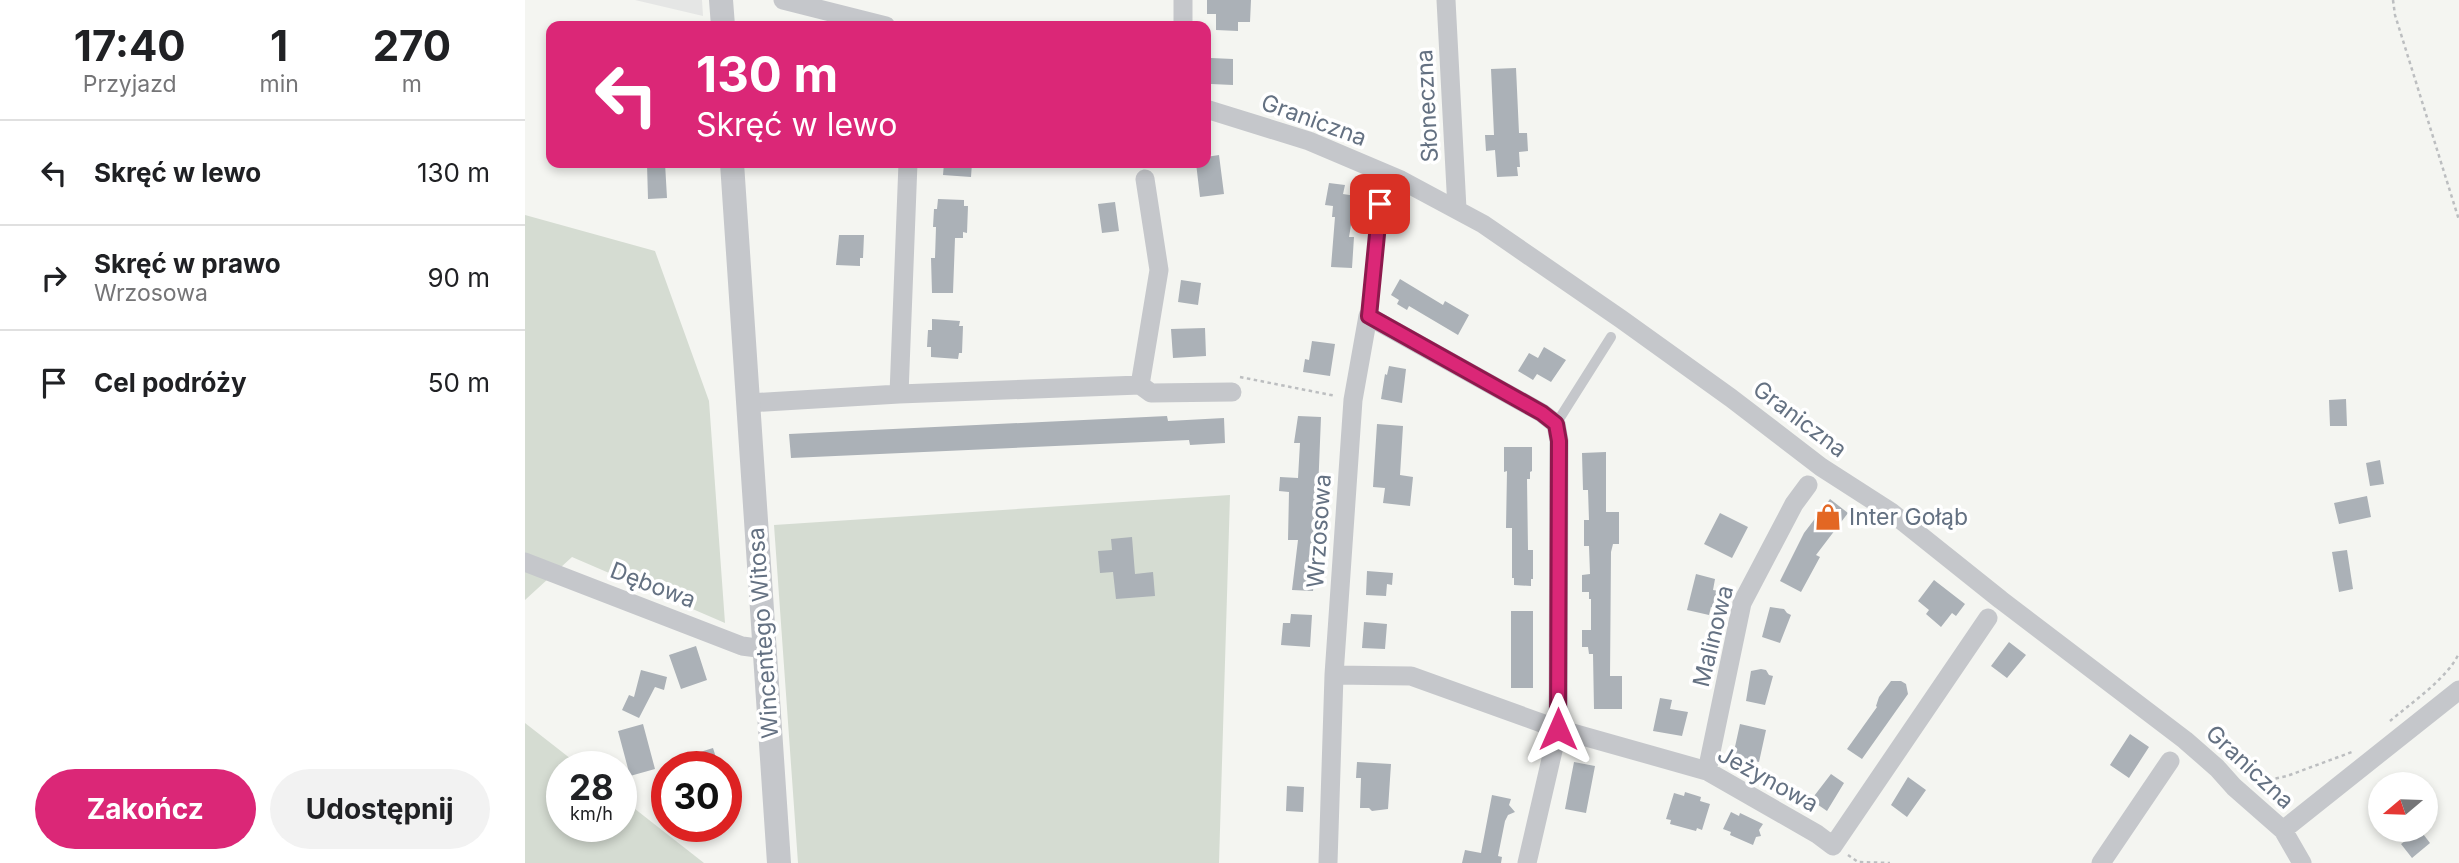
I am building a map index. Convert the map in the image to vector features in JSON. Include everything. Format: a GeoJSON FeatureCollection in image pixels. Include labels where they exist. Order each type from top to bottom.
{"type":"FeatureCollection","features":[{"type":"Feature","properties":{"kind":"street"},"geometry":{"type":"LineString","coordinates":[[721,0],[723,21]]}},
{"type":"Feature","properties":{"kind":"street"},"geometry":{"type":"LineString","coordinates":[[783,0],[866,21]]}},
{"type":"Feature","properties":{"kind":"street"},"geometry":{"type":"LineString","coordinates":[[1183,0],[1183,21]]}},
{"type":"Feature","properties":{"kind":"street","name":"Słoneczna"},"geometry":{"type":"LineString","coordinates":[[1446,0],[1457,209]]}},
{"type":"Feature","properties":{"kind":"street","name":"Graniczna"},"geometry":{"type":"LineString","coordinates":[[1211,111],[1309,141],[1401,180],[1483,224],[1621,319],[1821,467],[1891,512],[2001,600],[2185,740],[2283,830],[2302,863]]}},
{"type":"Feature","properties":{"kind":"street","name":"Wincentego Witosa"},"geometry":{"type":"LineString","coordinates":[[732,168],[779,863]]}},
{"type":"Feature","properties":{"kind":"street"},"geometry":{"type":"LineString","coordinates":[[899,394],[908,168]]}},
{"type":"Feature","properties":{"kind":"street"},"geometry":{"type":"LineString","coordinates":[[1140,385],[1159,270],[1145,179]]}},
{"type":"Feature","properties":{"kind":"street"},"geometry":{"type":"LineString","coordinates":[[1369,316],[1542,413],[1556,424],[1559,441],[1558,729],[1527,863]]}},
{"type":"Feature","properties":{"kind":"street","name":"Wrzosowa"},"geometry":{"type":"LineString","coordinates":[[1328,863],[1334,674],[1353,400],[1369,316]]}},
{"type":"Feature","properties":{"kind":"street"},"geometry":{"type":"LineString","coordinates":[[748,403],[1140,385],[1150,393],[1231,392]]}},
{"type":"Feature","properties":{"kind":"street","name":"Malinowa"},"geometry":{"type":"LineString","coordinates":[[1707,771],[1742,603],[1794,504],[1808,485]]}},
{"type":"Feature","properties":{"kind":"street","name":"Dębowa"},"geometry":{"type":"LineString","coordinates":[[525,562],[742,646],[765,649]]}},
{"type":"Feature","properties":{"kind":"street"},"geometry":{"type":"LineString","coordinates":[[1833,846],[1988,618]]}},
{"type":"Feature","properties":{"kind":"street","name":"Jeżynowa"},"geometry":{"type":"LineString","coordinates":[[1334,674],[1411,676],[1558,729],[1707,771],[1817,834],[1833,846]]}},
{"type":"Feature","properties":{"kind":"street"},"geometry":{"type":"LineString","coordinates":[[2283,830],[2459,690]]}},
{"type":"Feature","properties":{"kind":"street"},"geometry":{"type":"LineString","coordinates":[[2101,863],[2170,761]]}},
{"type":"Feature","properties":{"kind":"lane","name":"Wrzosowa"},"geometry":{"type":"LineString","coordinates":[[1369,316],[1380,204]]}},
{"type":"Feature","properties":{"kind":"lane"},"geometry":{"type":"LineString","coordinates":[[1556,424],[1611,337]]}},
{"type":"Feature","properties":{"kind":"path"},"geometry":{"type":"LineString","coordinates":[[2393,0],[2420,103],[2459,220]]}},
{"type":"Feature","properties":{"kind":"path"},"geometry":{"type":"LineString","coordinates":[[2383,726],[2425,692],[2455,662],[2459,653]]}},
{"type":"Feature","properties":{"kind":"path"},"geometry":{"type":"LineString","coordinates":[[2234,787],[2287,776],[2352,752]]}},
{"type":"Feature","properties":{"kind":"path"},"geometry":{"type":"LineString","coordinates":[[1833,846],[1858,862],[1890,863]]}},
{"type":"Feature","properties":{"kind":"shaded area"},"geometry":{"type":"Polygon","coordinates":[[[635,0],[702,0],[703,16],[635,0]]]}},
{"type":"Feature","properties":{"kind":"shaded area"},"geometry":{"type":"Polygon","coordinates":[[[525,215],[655,251],[709,401],[725,623],[572,557],[525,600],[525,215]]]}},
{"type":"Feature","properties":{"kind":"shaded area"},"geometry":{"type":"Polygon","coordinates":[[[1230,495],[1219,863],[798,863],[774,525],[1230,495]]]}},
{"type":"Feature","properties":{"kind":"shaded area"},"geometry":{"type":"Polygon","coordinates":[[[525,723],[561,751],[546,751],[546,842],[637,842],[637,811],[651,821],[651,842],[677,842],[704,863],[525,863],[525,723]]]}},
{"type":"Feature","properties":{"kind":"building"},"geometry":{"type":"Polygon","coordinates":[[[1207,0],[1251,0],[1250,22],[1238,22],[1238,31],[1216,30],[1216,14],[1207,14],[1207,0]]]}},
{"type":"Feature","properties":{"kind":"building"},"geometry":{"type":"Polygon","coordinates":[[[1211,58],[1233,59],[1233,85],[1211,84],[1211,58]]]}},
{"type":"Feature","properties":{"kind":"building"},"geometry":{"type":"Polygon","coordinates":[[[1516,68],[1519,133],[1527,133],[1528,151],[1519,152],[1518,176],[1497,177],[1495,150],[1486,151],[1485,135],[1494,135],[1491,69],[1516,68]]]}},
{"type":"Feature","properties":{"kind":"building"},"geometry":{"type":"Polygon","coordinates":[[[1219,155],[1224,194],[1200,197],[1197,168],[1211,168],[1211,156],[1219,155]]]}},
{"type":"Feature","properties":{"kind":"building"},"geometry":{"type":"Polygon","coordinates":[[[647,168],[665,168],[667,198],[648,199],[647,168]]]}},
{"type":"Feature","properties":{"kind":"building"},"geometry":{"type":"Polygon","coordinates":[[[944,168],[972,168],[971,177],[943,175],[944,168]]]}},
{"type":"Feature","properties":{"kind":"building"},"geometry":{"type":"Polygon","coordinates":[[[1329,183],[1345,185],[1343,194],[1356,196],[1349,237],[1354,237],[1352,268],[1331,267],[1335,217],[1332,217],[1333,206],[1325,205],[1329,183]]]}},
{"type":"Feature","properties":{"kind":"building"},"geometry":{"type":"Polygon","coordinates":[[[938,199],[964,200],[964,206],[968,206],[967,233],[963,232],[963,238],[955,238],[953,293],[932,293],[931,258],[935,258],[936,227],[933,227],[934,209],[937,209],[938,199]]]}},
{"type":"Feature","properties":{"kind":"building"},"geometry":{"type":"Polygon","coordinates":[[[1115,202],[1119,231],[1102,233],[1098,204],[1115,202]]]}},
{"type":"Feature","properties":{"kind":"building"},"geometry":{"type":"Polygon","coordinates":[[[839,235],[864,235],[860,266],[836,265],[839,235]]]}},
{"type":"Feature","properties":{"kind":"building"},"geometry":{"type":"Polygon","coordinates":[[[1400,279],[1443,305],[1445,301],[1469,315],[1458,335],[1409,306],[1407,310],[1397,304],[1399,300],[1391,295],[1400,279]]]}},
{"type":"Feature","properties":{"kind":"building"},"geometry":{"type":"Polygon","coordinates":[[[1181,280],[1201,283],[1198,305],[1178,302],[1181,280]]]}},
{"type":"Feature","properties":{"kind":"building"},"geometry":{"type":"Polygon","coordinates":[[[932,319],[960,321],[959,326],[963,326],[962,353],[959,353],[958,359],[931,357],[931,347],[927,347],[932,319]]]}},
{"type":"Feature","properties":{"kind":"building"},"geometry":{"type":"Polygon","coordinates":[[[1205,328],[1206,356],[1173,358],[1171,329],[1205,328]]]}},
{"type":"Feature","properties":{"kind":"building"},"geometry":{"type":"Polygon","coordinates":[[[1312,341],[1335,344],[1330,376],[1303,372],[1305,359],[1309,360],[1312,341]]]}},
{"type":"Feature","properties":{"kind":"building"},"geometry":{"type":"Polygon","coordinates":[[[1544,347],[1566,360],[1551,382],[1537,374],[1533,380],[1518,371],[1529,353],[1538,358],[1544,347]]]}},
{"type":"Feature","properties":{"kind":"building"},"geometry":{"type":"Polygon","coordinates":[[[1389,366],[1406,369],[1402,403],[1381,399],[1389,366]]]}},
{"type":"Feature","properties":{"kind":"building"},"geometry":{"type":"Polygon","coordinates":[[[2346,399],[2347,426],[2330,426],[2329,400],[2346,399]]]}},
{"type":"Feature","properties":{"kind":"building"},"geometry":{"type":"Polygon","coordinates":[[[1167,416],[1168,421],[1224,418],[1225,443],[1190,445],[1189,440],[791,458],[789,434],[1167,416]]]}},
{"type":"Feature","properties":{"kind":"building"},"geometry":{"type":"Polygon","coordinates":[[[1298,416],[1321,417],[1313,591],[1292,590],[1298,540],[1288,540],[1289,492],[1279,491],[1280,477],[1298,478],[1300,443],[1294,443],[1298,416]]]}},
{"type":"Feature","properties":{"kind":"building"},"geometry":{"type":"Polygon","coordinates":[[[1377,424],[1403,426],[1400,475],[1413,477],[1410,506],[1383,503],[1385,488],[1373,487],[1377,424]]]}},
{"type":"Feature","properties":{"kind":"building"},"geometry":{"type":"Polygon","coordinates":[[[1504,447],[1532,447],[1532,471],[1530,479],[1527,479],[1528,550],[1533,550],[1531,586],[1514,585],[1512,578],[1512,528],[1506,528],[1507,471],[1504,472],[1504,447]]]}},
{"type":"Feature","properties":{"kind":"building"},"geometry":{"type":"Polygon","coordinates":[[[1606,452],[1606,512],[1619,512],[1619,544],[1613,544],[1611,552],[1610,676],[1622,676],[1622,709],[1594,709],[1593,654],[1589,654],[1588,647],[1582,647],[1582,630],[1591,630],[1591,599],[1589,592],[1582,592],[1582,575],[1590,574],[1589,546],[1584,546],[1584,520],[1589,520],[1588,490],[1583,490],[1582,453],[1606,452]]]}},
{"type":"Feature","properties":{"kind":"building"},"geometry":{"type":"Polygon","coordinates":[[[2380,460],[2384,484],[2370,486],[2366,463],[2380,460]]]}},
{"type":"Feature","properties":{"kind":"building"},"geometry":{"type":"Polygon","coordinates":[[[2367,496],[2371,517],[2339,524],[2334,503],[2367,496]]]}},
{"type":"Feature","properties":{"kind":"building"},"geometry":{"type":"Polygon","coordinates":[[[1830,499],[1848,513],[1816,555],[1820,557],[1801,592],[1780,581],[1804,533],[1830,499]]]}},
{"type":"Feature","properties":{"kind":"building"},"geometry":{"type":"Polygon","coordinates":[[[1720,513],[1748,527],[1732,558],[1704,544],[1720,513]]]}},
{"type":"Feature","properties":{"kind":"building"},"geometry":{"type":"Polygon","coordinates":[[[1132,537],[1135,574],[1153,572],[1155,596],[1116,599],[1113,572],[1100,573],[1098,551],[1112,550],[1111,539],[1132,537]]]}},
{"type":"Feature","properties":{"kind":"building"},"geometry":{"type":"Polygon","coordinates":[[[2347,550],[2353,589],[2339,592],[2332,552],[2347,550]]]}},
{"type":"Feature","properties":{"kind":"building"},"geometry":{"type":"Polygon","coordinates":[[[1367,571],[1393,573],[1392,585],[1387,584],[1386,596],[1366,595],[1367,571]]]}},
{"type":"Feature","properties":{"kind":"building"},"geometry":{"type":"Polygon","coordinates":[[[1696,574],[1715,579],[1713,590],[1719,591],[1715,608],[1711,607],[1709,615],[1687,610],[1696,574]]]}},
{"type":"Feature","properties":{"kind":"building"},"geometry":{"type":"Polygon","coordinates":[[[1934,580],[1965,604],[1956,616],[1952,613],[1941,627],[1926,614],[1929,610],[1918,601],[1934,580]]]}},
{"type":"Feature","properties":{"kind":"building"},"geometry":{"type":"Polygon","coordinates":[[[1770,607],[1784,609],[1791,615],[1780,643],[1762,637],[1770,607]]]}},
{"type":"Feature","properties":{"kind":"building"},"geometry":{"type":"Polygon","coordinates":[[[1511,611],[1533,611],[1533,688],[1511,688],[1511,611]]]}},
{"type":"Feature","properties":{"kind":"building"},"geometry":{"type":"Polygon","coordinates":[[[1291,614],[1312,615],[1310,647],[1281,645],[1283,623],[1290,623],[1291,614]]]}},
{"type":"Feature","properties":{"kind":"building"},"geometry":{"type":"Polygon","coordinates":[[[1364,622],[1387,624],[1385,649],[1362,648],[1364,622]]]}},
{"type":"Feature","properties":{"kind":"building"},"geometry":{"type":"Polygon","coordinates":[[[2009,642],[2026,655],[2007,678],[1991,666],[2009,642]]]}},
{"type":"Feature","properties":{"kind":"building"},"geometry":{"type":"Polygon","coordinates":[[[696,646],[707,680],[681,689],[669,655],[696,646]]]}},
{"type":"Feature","properties":{"kind":"building"},"geometry":{"type":"Polygon","coordinates":[[[1761,669],[1773,676],[1765,705],[1746,701],[1751,671],[1761,669]]]}},
{"type":"Feature","properties":{"kind":"building"},"geometry":{"type":"Polygon","coordinates":[[[641,670],[667,677],[664,690],[655,687],[639,718],[622,710],[629,695],[634,697],[641,670]]]}},
{"type":"Feature","properties":{"kind":"building"},"geometry":{"type":"Polygon","coordinates":[[[1891,681],[1906,684],[1908,694],[1862,759],[1847,749],[1877,707],[1879,697],[1891,681]]]}},
{"type":"Feature","properties":{"kind":"building"},"geometry":{"type":"Polygon","coordinates":[[[1660,698],[1672,700],[1670,709],[1688,712],[1682,736],[1653,731],[1660,698]]]}},
{"type":"Feature","properties":{"kind":"building"},"geometry":{"type":"Polygon","coordinates":[[[643,724],[651,754],[651,770],[637,774],[637,751],[623,751],[618,731],[643,724]]]}},
{"type":"Feature","properties":{"kind":"building"},"geometry":{"type":"Polygon","coordinates":[[[1740,724],[1766,730],[1759,762],[1733,756],[1740,724]]]}},
{"type":"Feature","properties":{"kind":"building"},"geometry":{"type":"Polygon","coordinates":[[[2130,734],[2149,747],[2129,778],[2110,765],[2130,734]]]}},
{"type":"Feature","properties":{"kind":"building"},"geometry":{"type":"Polygon","coordinates":[[[1357,762],[1391,764],[1388,809],[1372,811],[1369,808],[1360,808],[1361,778],[1356,778],[1357,762]]]}},
{"type":"Feature","properties":{"kind":"building"},"geometry":{"type":"Polygon","coordinates":[[[1574,762],[1595,766],[1586,813],[1565,809],[1574,762]]]}},
{"type":"Feature","properties":{"kind":"building"},"geometry":{"type":"Polygon","coordinates":[[[1831,774],[1844,783],[1827,811],[1811,800],[1831,774]]]}},
{"type":"Feature","properties":{"kind":"building"},"geometry":{"type":"Polygon","coordinates":[[[1908,777],[1926,790],[1907,817],[1891,805],[1908,777]]]}},
{"type":"Feature","properties":{"kind":"building"},"geometry":{"type":"Polygon","coordinates":[[[1287,786],[1304,787],[1303,812],[1286,811],[1287,786]]]}},
{"type":"Feature","properties":{"kind":"building"},"geometry":{"type":"Polygon","coordinates":[[[1685,792],[1701,797],[1700,801],[1710,804],[1702,830],[1670,824],[1671,820],[1666,819],[1674,793],[1684,796],[1685,792]]]}},
{"type":"Feature","properties":{"kind":"building"},"geometry":{"type":"Polygon","coordinates":[[[1492,795],[1511,799],[1509,805],[1515,812],[1508,815],[1505,821],[1498,856],[1502,857],[1501,863],[1462,863],[1465,850],[1481,853],[1492,795]]]}},
{"type":"Feature","properties":{"kind":"building"},"geometry":{"type":"Polygon","coordinates":[[[1731,812],[1739,816],[1740,813],[1763,824],[1759,830],[1761,836],[1756,837],[1753,845],[1723,829],[1731,812]]]}},
{"type":"Feature","properties":{"kind":"building"},"geometry":{"type":"Polygon","coordinates":[[[2404,842],[2430,843],[2412,858],[2401,844],[2404,842]]]}},
{"type":"Feature","properties":{"kind":"place","name":"Inter Gołąb"},"geometry":{"type":"Point","coordinates":[1828,517]}},
{"type":"Feature","properties":{"kind":"route"},"geometry":{"type":"LineString","coordinates":[[1380,204],[1369,316],[1542,413],[1556,424],[1559,441],[1558,729]]}}]}
